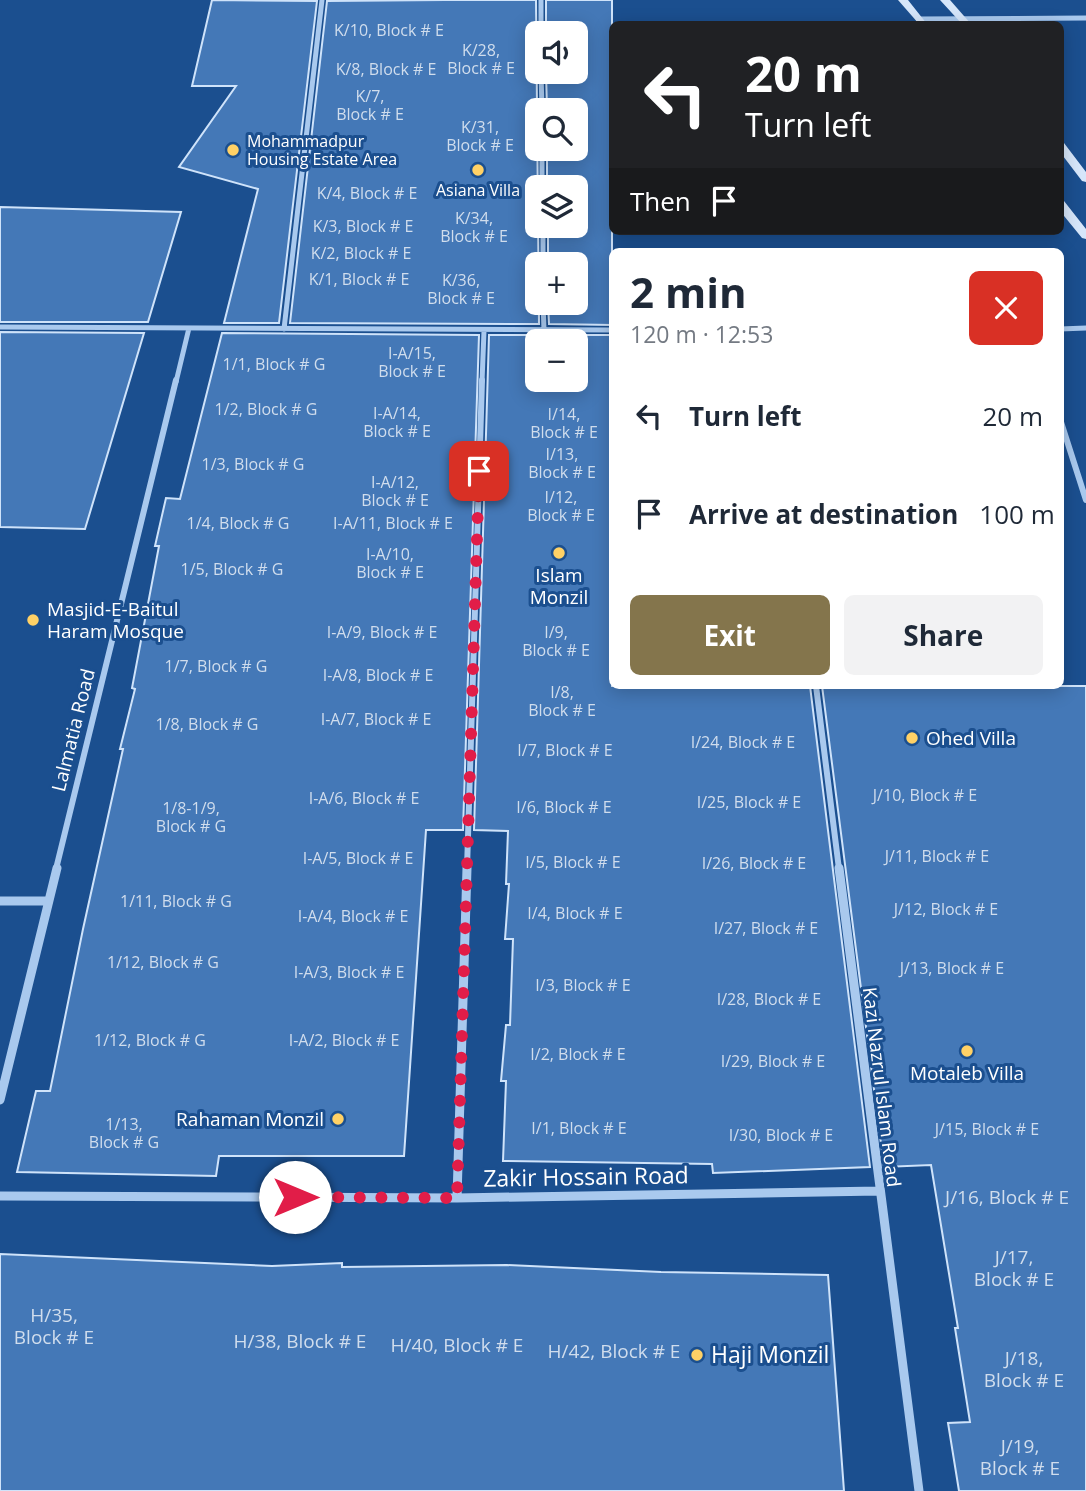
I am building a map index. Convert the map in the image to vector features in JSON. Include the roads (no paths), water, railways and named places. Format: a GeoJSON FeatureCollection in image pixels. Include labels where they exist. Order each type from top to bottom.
{"type":"FeatureCollection","features":[{"type":"Feature","properties":{"kind":"main road"},"geometry":{"type":"LineString","coordinates":[[903,0],[920,21]]}},
{"type":"Feature","properties":{"kind":"main road"},"geometry":{"type":"LineString","coordinates":[[945,0],[964,21]]}},
{"type":"Feature","properties":{"kind":"main road"},"geometry":{"type":"LineString","coordinates":[[1064,150],[1086,178]]}},
{"type":"Feature","properties":{"kind":"main road"},"geometry":{"type":"LineString","coordinates":[[1064,208],[1086,236]]}},
{"type":"Feature","properties":{"kind":"street"},"geometry":{"type":"LineString","coordinates":[[284,329],[322,0]]}},
{"type":"Feature","properties":{"kind":"street"},"geometry":{"type":"LineString","coordinates":[[541,0],[541,21]]}},
{"type":"Feature","properties":{"kind":"street"},"geometry":{"type":"LineString","coordinates":[[964,21],[1086,18]]}},
{"type":"Feature","properties":{"kind":"street"},"geometry":{"type":"LineString","coordinates":[[0,327],[525,330]]}},
{"type":"Feature","properties":{"kind":"street","name":"Lalmatia Road"},"geometry":{"type":"LineString","coordinates":[[0,1100],[188,328]]}},
{"type":"Feature","properties":{"kind":"street"},"geometry":{"type":"LineString","coordinates":[[1064,329],[1086,328]]}},
{"type":"Feature","properties":{"kind":"street"},"geometry":{"type":"LineString","coordinates":[[588,330],[609,330]]}},
{"type":"Feature","properties":{"kind":"street"},"geometry":{"type":"LineString","coordinates":[[457,1198],[484,331]]}},
{"type":"Feature","properties":{"kind":"street"},"geometry":{"type":"LineString","coordinates":[[1064,431],[1086,500]]}},
{"type":"Feature","properties":{"kind":"street","name":"Kazi Nazrul Islam Road"},"geometry":{"type":"LineString","coordinates":[[816,689],[919,1491]]}},
{"type":"Feature","properties":{"kind":"street"},"geometry":{"type":"LineString","coordinates":[[0,901],[47,901]]}},
{"type":"Feature","properties":{"kind":"street","name":"Zakir Hossain Road"},"geometry":{"type":"LineString","coordinates":[[0,1196],[457,1198],[879,1191]]}},
{"type":"Feature","properties":{"kind":"place","name":"Mohammadpur Housing Estate Area"},"geometry":{"type":"Point","coordinates":[233,150]}},
{"type":"Feature","properties":{"kind":"place","name":"Asiana Villa"},"geometry":{"type":"Point","coordinates":[478,170]}},
{"type":"Feature","properties":{"kind":"place","name":"Islam Monzil"},"geometry":{"type":"Point","coordinates":[559,553]}},
{"type":"Feature","properties":{"kind":"place","name":"Masjid-E-Baitul Haram Mosque"},"geometry":{"type":"Point","coordinates":[33,620]}},
{"type":"Feature","properties":{"kind":"place","name":"Ohed Villa"},"geometry":{"type":"Point","coordinates":[912,738]}},
{"type":"Feature","properties":{"kind":"place","name":"Motaleb Villa"},"geometry":{"type":"Point","coordinates":[967,1051]}},
{"type":"Feature","properties":{"kind":"place","name":"Rahaman Monzil"},"geometry":{"type":"Point","coordinates":[338,1119]}},
{"type":"Feature","properties":{"kind":"place","name":"Haji Monzil"},"geometry":{"type":"Point","coordinates":[697,1355]}}]}
